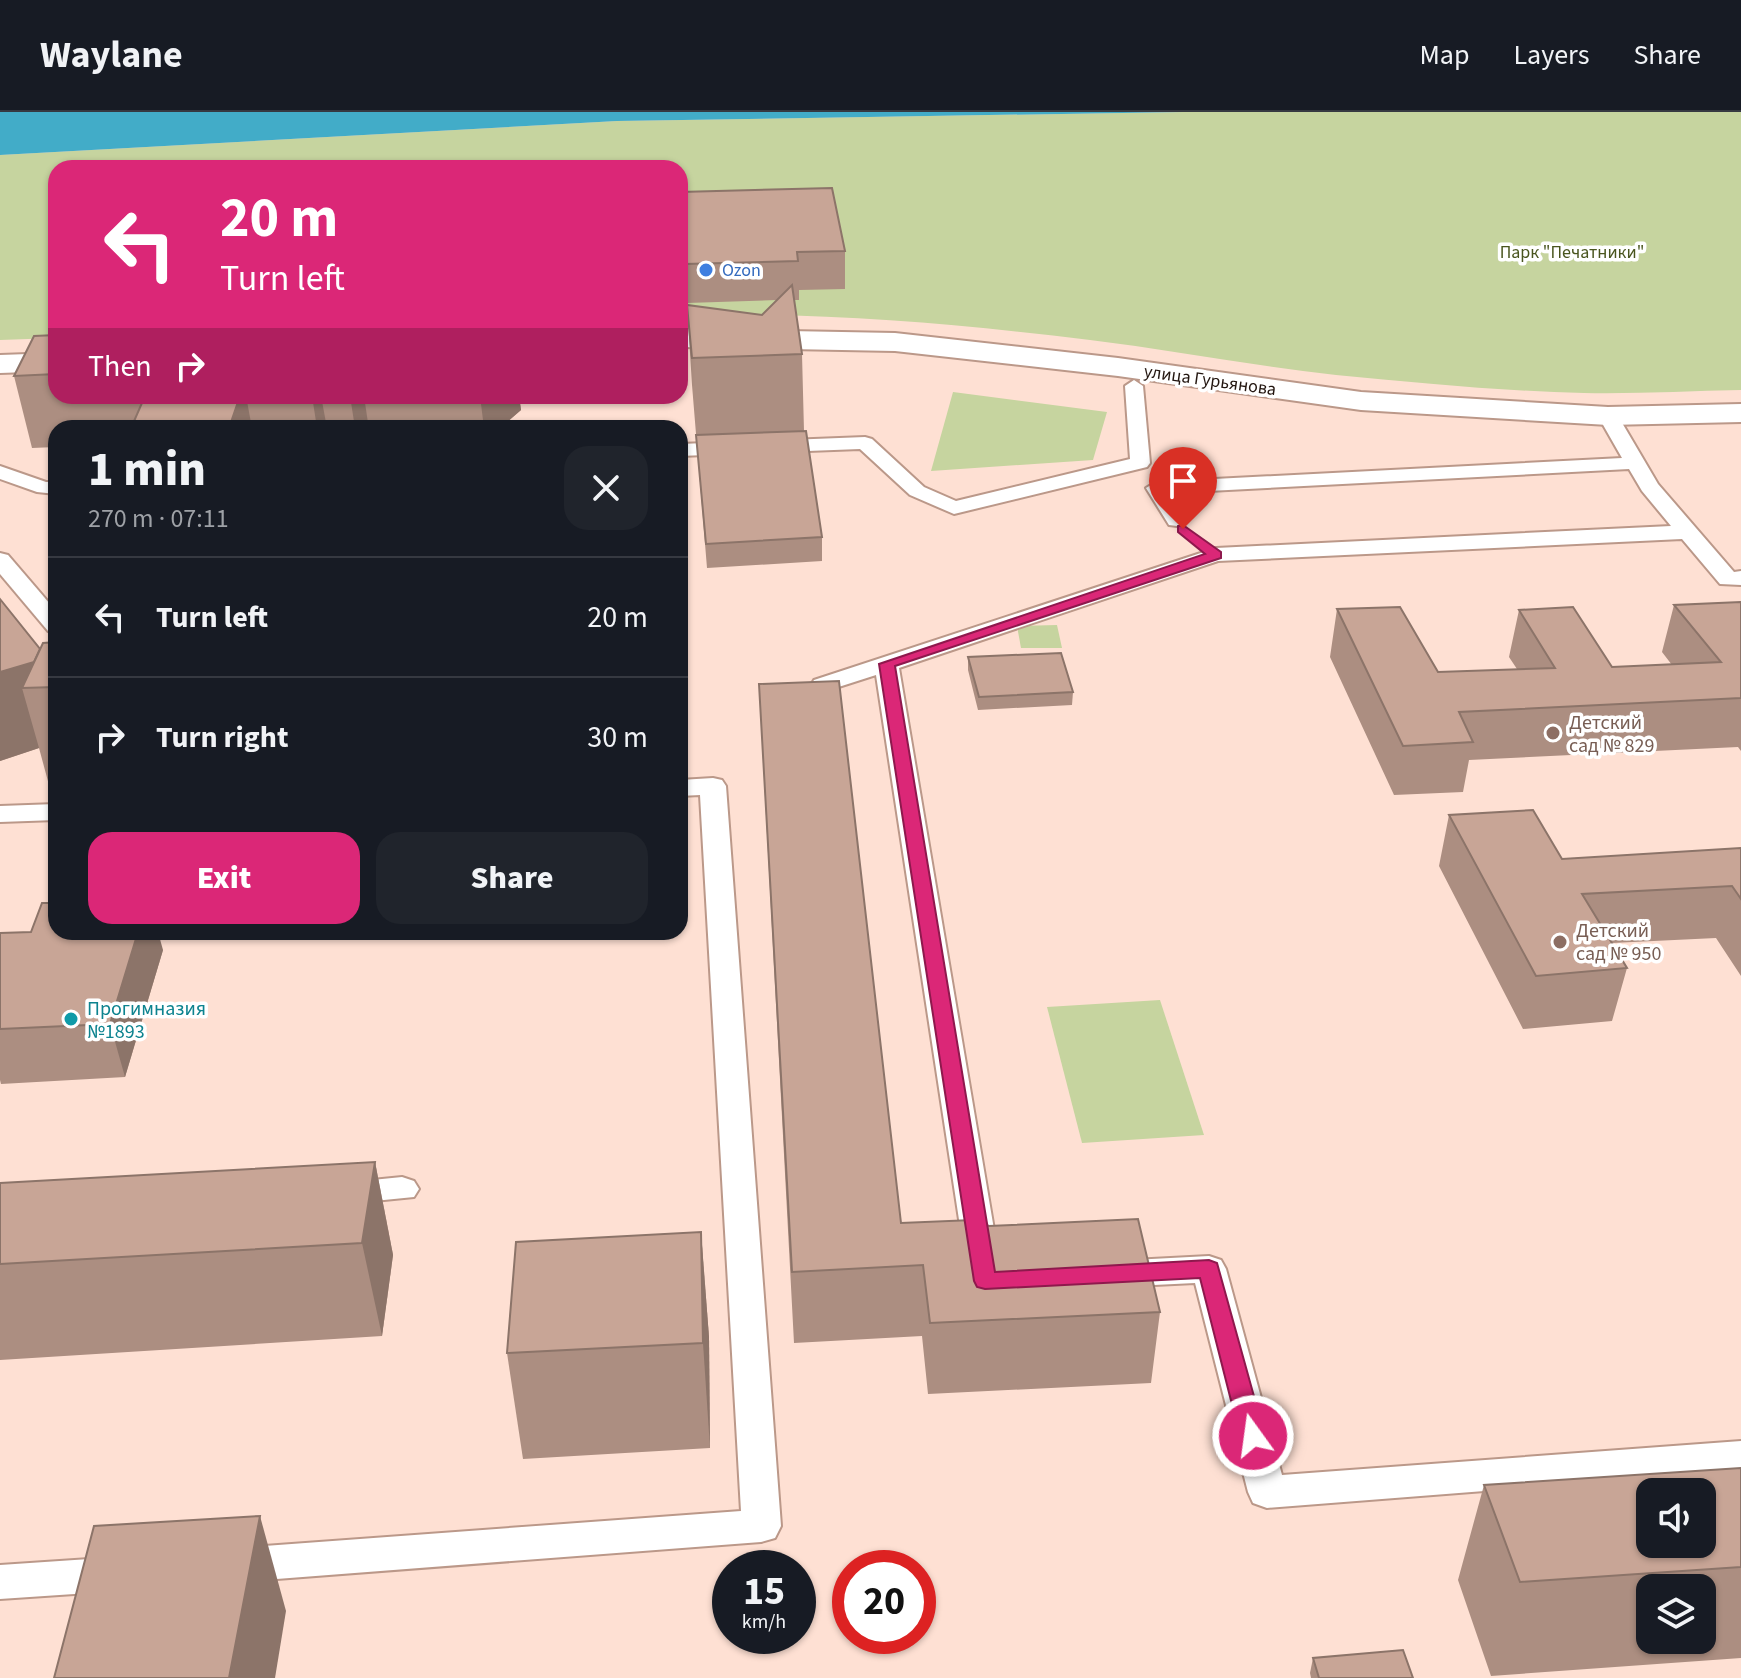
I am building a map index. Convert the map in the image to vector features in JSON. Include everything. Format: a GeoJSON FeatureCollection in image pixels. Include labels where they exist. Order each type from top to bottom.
{"type":"FeatureCollection","features":[{"type":"Feature","properties":{"kind":"street","name":"улица Гурьянова"},"geometry":{"type":"LineString","coordinates":[[688,338],[895,342],[1118,367],[1361,401],[1608,416],[1741,413]]}},
{"type":"Feature","properties":{"kind":"street"},"geometry":{"type":"LineString","coordinates":[[0,364],[48,362]]}},
{"type":"Feature","properties":{"kind":"lane"},"geometry":{"type":"LineString","coordinates":[[688,450],[865,443],[917,491],[954,508],[1140,463],[1134,386]]}},
{"type":"Feature","properties":{"kind":"lane"},"geometry":{"type":"LineString","coordinates":[[1608,416],[1649,487],[1728,579],[1741,578]]}},
{"type":"Feature","properties":{"kind":"lane"},"geometry":{"type":"LineString","coordinates":[[1216,555],[1180,525],[1156,488],[1635,463]]}},
{"type":"Feature","properties":{"kind":"lane"},"geometry":{"type":"LineString","coordinates":[[0,472],[48,488]]}},
{"type":"Feature","properties":{"kind":"lane"},"geometry":{"type":"LineString","coordinates":[[823,685],[1216,555],[1688,532]]}},
{"type":"Feature","properties":{"kind":"lane"},"geometry":{"type":"LineString","coordinates":[[0,560],[48,617]]}},
{"type":"Feature","properties":{"kind":"lane"},"geometry":{"type":"LineString","coordinates":[[886,664],[985,1281],[1000,1280]]}},
{"type":"Feature","properties":{"kind":"lane"},"geometry":{"type":"LineString","coordinates":[[206,1567],[761,1526],[713,786],[688,788]]}},
{"type":"Feature","properties":{"kind":"lane"},"geometry":{"type":"LineString","coordinates":[[0,814],[48,812]]}},
{"type":"Feature","properties":{"kind":"lane"},"geometry":{"type":"LineString","coordinates":[[310,1193],[402,1189]]}},
{"type":"Feature","properties":{"kind":"lane"},"geometry":{"type":"LineString","coordinates":[[1075,1276],[1209,1269],[1267,1492],[1741,1456]]}},
{"type":"Feature","properties":{"kind":"lane"},"geometry":{"type":"LineString","coordinates":[[0,1582],[159,1571]]}},
{"type":"Feature","properties":{"kind":"green space","name":"Парк \"Печатники\""},"geometry":{"type":"Polygon","coordinates":[[[1183,112],[1741,112],[1741,390],[1604,393],[1491,389],[1336,375],[987,328],[834,317],[688,315],[688,160],[48,160],[48,338],[0,340],[0,155],[617,121],[1183,112]]]}},
{"type":"Feature","properties":{"kind":"green space"},"geometry":{"type":"Polygon","coordinates":[[[953,392],[1107,412],[1093,460],[931,471],[953,392]]]}},
{"type":"Feature","properties":{"kind":"green space"},"geometry":{"type":"Polygon","coordinates":[[[1057,625],[1062,648],[1021,648],[1017,626],[1057,625]]]}},
{"type":"Feature","properties":{"kind":"green space"},"geometry":{"type":"Polygon","coordinates":[[[1160,1000],[1204,1135],[1082,1143],[1047,1007],[1160,1000]]]}},
{"type":"Feature","properties":{"kind":"water"},"geometry":{"type":"Polygon","coordinates":[[[0,112],[1183,112],[617,121],[0,155],[0,112]]]}},
{"type":"Feature","properties":{"kind":"building"},"geometry":{"type":"Polygon","coordinates":[[[832,188],[845,251],[797,252],[798,261],[688,264],[688,192],[832,188]]]}},
{"type":"Feature","properties":{"kind":"building"},"geometry":{"type":"Polygon","coordinates":[[[792,285],[802,354],[692,358],[688,305],[762,315],[792,285]]]}},
{"type":"Feature","properties":{"kind":"building"},"geometry":{"type":"Polygon","coordinates":[[[48,335],[48,374],[14,376],[34,336],[48,335]]]}},
{"type":"Feature","properties":{"kind":"building"},"geometry":{"type":"Polygon","coordinates":[[[142,404],[237,404],[232,420],[134,420],[142,404]]]}},
{"type":"Feature","properties":{"kind":"building"},"geometry":{"type":"Polygon","coordinates":[[[806,431],[822,537],[706,544],[696,435],[806,431]]]}},
{"type":"Feature","properties":{"kind":"building"},"geometry":{"type":"Polygon","coordinates":[[[0,599],[40,649],[34,662],[0,672],[0,599]]]}},
{"type":"Feature","properties":{"kind":"building"},"geometry":{"type":"Polygon","coordinates":[[[1741,602],[1741,698],[1459,712],[1473,742],[1403,746],[1337,609],[1400,607],[1438,672],[1555,668],[1519,610],[1573,607],[1612,667],[1721,662],[1674,605],[1741,602]]]}},
{"type":"Feature","properties":{"kind":"building"},"geometry":{"type":"Polygon","coordinates":[[[43,643],[48,643],[48,687],[22,688],[43,643]]]}},
{"type":"Feature","properties":{"kind":"building"},"geometry":{"type":"Polygon","coordinates":[[[1061,653],[1073,692],[979,697],[968,657],[1061,653]]]}},
{"type":"Feature","properties":{"kind":"building"},"geometry":{"type":"Polygon","coordinates":[[[839,681],[901,1223],[973,1220],[989,1226],[1138,1219],[1160,1312],[930,1323],[923,1265],[792,1272],[759,684],[839,681]]]}},
{"type":"Feature","properties":{"kind":"building"},"geometry":{"type":"Polygon","coordinates":[[[1533,810],[1562,859],[1741,848],[1741,899],[1732,886],[1582,894],[1627,968],[1536,976],[1449,815],[1533,810]]]}},
{"type":"Feature","properties":{"kind":"building"},"geometry":{"type":"Polygon","coordinates":[[[42,903],[48,903],[48,940],[136,940],[110,1024],[0,1029],[0,933],[31,932],[42,903]]]}},
{"type":"Feature","properties":{"kind":"building"},"geometry":{"type":"Polygon","coordinates":[[[375,1162],[362,1243],[0,1264],[0,1183],[375,1162]]]}},
{"type":"Feature","properties":{"kind":"building"},"geometry":{"type":"Polygon","coordinates":[[[701,1232],[703,1343],[507,1353],[516,1242],[701,1232]]]}},
{"type":"Feature","properties":{"kind":"building"},"geometry":{"type":"Polygon","coordinates":[[[1741,1468],[1741,1567],[1520,1582],[1484,1485],[1741,1468]]]}},
{"type":"Feature","properties":{"kind":"building"},"geometry":{"type":"Polygon","coordinates":[[[260,1516],[229,1678],[54,1678],[94,1526],[260,1516]]]}},
{"type":"Feature","properties":{"kind":"building"},"geometry":{"type":"Polygon","coordinates":[[[1403,1650],[1413,1678],[1319,1678],[1313,1658],[1403,1650]]]}},
{"type":"Feature","properties":{"kind":"place","name":"Ozon"},"geometry":{"type":"Point","coordinates":[706,270]}},
{"type":"Feature","properties":{"kind":"place","name":"Детский сад № 829"},"geometry":{"type":"Point","coordinates":[1553,733]}},
{"type":"Feature","properties":{"kind":"place","name":"Детский сад № 950"},"geometry":{"type":"Point","coordinates":[1560,942]}},
{"type":"Feature","properties":{"kind":"place","name":"Прогимназия №1893"},"geometry":{"type":"Point","coordinates":[71,1019]}},
{"type":"Feature","properties":{"kind":"route"},"geometry":{"type":"LineString","coordinates":[[1183,529],[1216,555],[886,664],[985,1281],[1209,1269],[1253,1436]]}}]}
